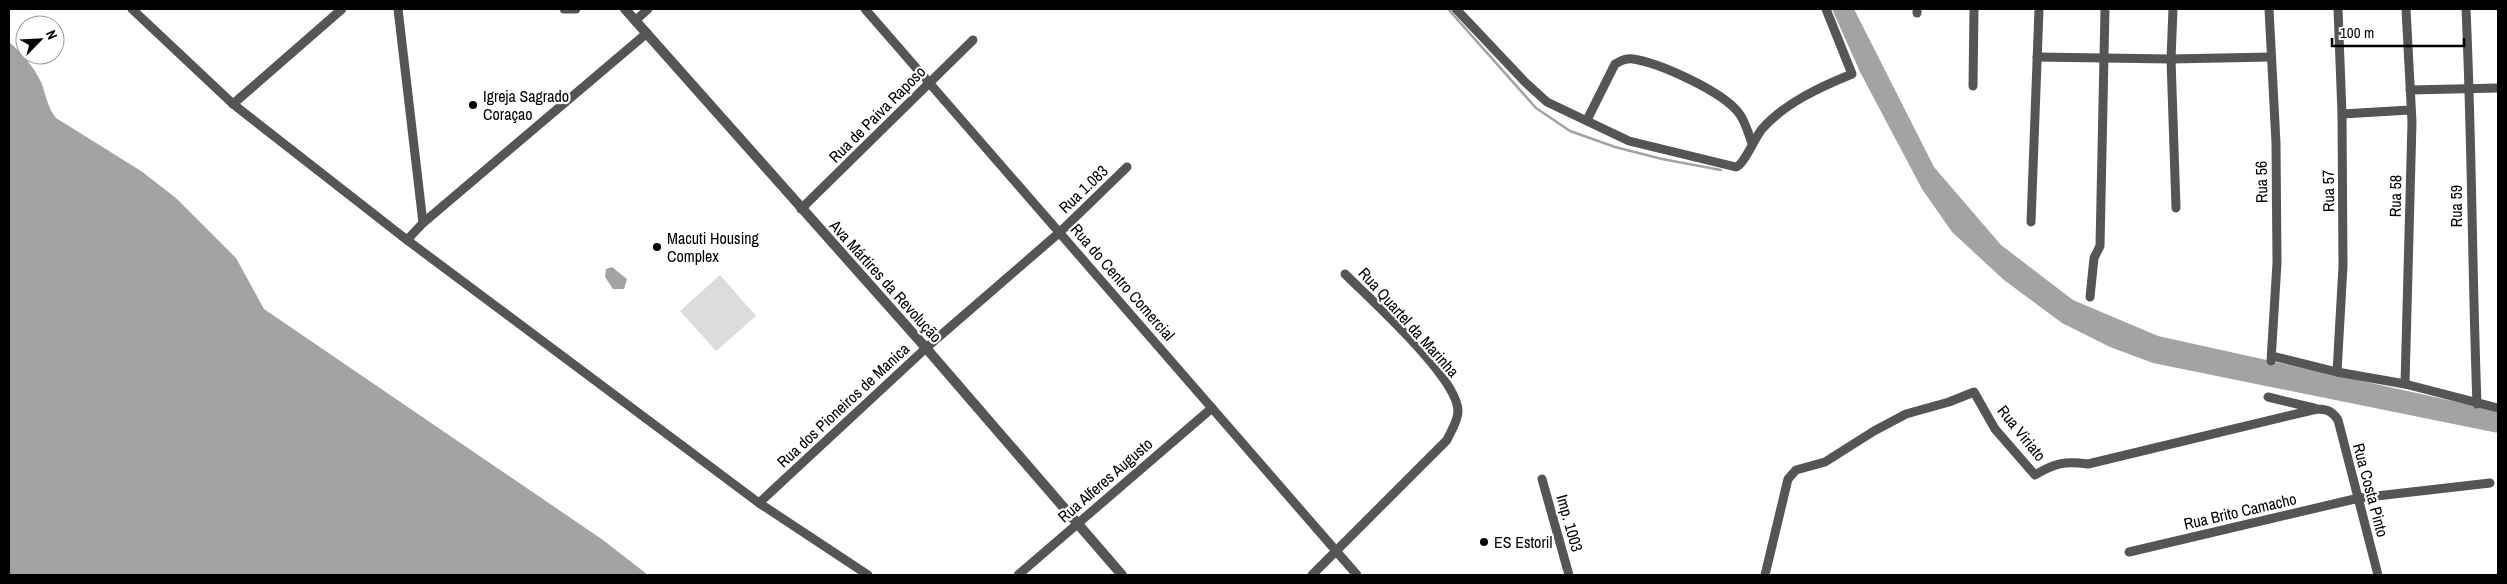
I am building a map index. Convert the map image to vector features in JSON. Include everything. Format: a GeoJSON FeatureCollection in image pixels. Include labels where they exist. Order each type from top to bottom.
{"type":"FeatureCollection","features":[{"type":"Feature","properties":{"kind":"street"},"geometry":{"type":"LineString","coordinates":[[132,9],[158,36],[233,104],[407,240],[759,503],[868,575]]}},
{"type":"Feature","properties":{"kind":"street"},"geometry":{"type":"LineString","coordinates":[[233,104],[342,9]]}},
{"type":"Feature","properties":{"kind":"street"},"geometry":{"type":"LineString","coordinates":[[398,9],[422,223]]}},
{"type":"Feature","properties":{"kind":"street"},"geometry":{"type":"LineString","coordinates":[[564,9],[576,9]]}},
{"type":"Feature","properties":{"kind":"street","name":"Ava Mártires da Revolução"},"geometry":{"type":"LineString","coordinates":[[625,9],[926,348],[1122,575]]}},
{"type":"Feature","properties":{"kind":"street"},"geometry":{"type":"LineString","coordinates":[[635,20],[648,9]]}},
{"type":"Feature","properties":{"kind":"street","name":"Rua do Centro Comercial"},"geometry":{"type":"LineString","coordinates":[[865,9],[1357,575]]}},
{"type":"Feature","properties":{"kind":"street"},"geometry":{"type":"LineString","coordinates":[[1456,9],[1525,82],[1547,102],[1629,141],[1736,167],[1743,163],[1752,143],[1768,122],[1781,111],[1828,84],[1852,74],[1826,9]]}},
{"type":"Feature","properties":{"kind":"street"},"geometry":{"type":"LineString","coordinates":[[1973,86],[1974,9]]}},
{"type":"Feature","properties":{"kind":"street"},"geometry":{"type":"LineString","coordinates":[[2032,222],[2039,9]]}},
{"type":"Feature","properties":{"kind":"street"},"geometry":{"type":"LineString","coordinates":[[2090,297],[2094,258],[2100,246],[2105,9]]}},
{"type":"Feature","properties":{"kind":"street"},"geometry":{"type":"LineString","coordinates":[[2173,9],[2171,60],[2176,208]]}},
{"type":"Feature","properties":{"kind":"street","name":"Rua 56"},"geometry":{"type":"LineString","coordinates":[[2269,9],[2276,143],[2277,263],[2272,358],[2337,372]]}},
{"type":"Feature","properties":{"kind":"street","name":"Rua 57"},"geometry":{"type":"LineString","coordinates":[[2337,372],[2343,266],[2342,114],[2338,9]]}},
{"type":"Feature","properties":{"kind":"street","name":"Rua 58"},"geometry":{"type":"LineString","coordinates":[[2406,9],[2410,90],[2406,384]]}},
{"type":"Feature","properties":{"kind":"street","name":"Rua 59"},"geometry":{"type":"LineString","coordinates":[[2466,9],[2470,87],[2471,241],[2477,404]]}},
{"type":"Feature","properties":{"kind":"street"},"geometry":{"type":"LineString","coordinates":[[407,240],[422,223],[646,33]]}},
{"type":"Feature","properties":{"kind":"street","name":"Rua de Paiva Raposo"},"geometry":{"type":"LineString","coordinates":[[801,209],[973,40]]}},
{"type":"Feature","properties":{"kind":"street"},"geometry":{"type":"LineString","coordinates":[[2037,57],[2171,60],[2271,58]]}},
{"type":"Feature","properties":{"kind":"street"},"geometry":{"type":"LineString","coordinates":[[1587,120],[1615,64],[1623,59],[1633,59],[1669,71],[1710,89],[1738,112],[1752,143]]}},
{"type":"Feature","properties":{"kind":"street"},"geometry":{"type":"LineString","coordinates":[[2410,90],[2470,87],[2498,88]]}},
{"type":"Feature","properties":{"kind":"street"},"geometry":{"type":"LineString","coordinates":[[2342,114],[2410,110]]}},
{"type":"Feature","properties":{"kind":"street","name":"Rua 1.083"},"geometry":{"type":"LineString","coordinates":[[1060,232],[1127,167]]}},
{"type":"Feature","properties":{"kind":"street","name":"Rua dos Pioneiros de Manica"},"geometry":{"type":"LineString","coordinates":[[759,503],[926,348],[1060,232]]}},
{"type":"Feature","properties":{"kind":"street","name":"Rua Quartel da Marinha"},"geometry":{"type":"LineString","coordinates":[[1312,575],[1447,440],[1458,410],[1449,385],[1412,342],[1345,274]]}},
{"type":"Feature","properties":{"kind":"street"},"geometry":{"type":"LineString","coordinates":[[2337,372],[2406,384],[2498,408]]}},
{"type":"Feature","properties":{"kind":"street","name":"Rua Viriato"},"geometry":{"type":"LineString","coordinates":[[1765,575],[1788,479],[1796,470],[1825,462],[1874,431],[1906,414],[1949,402],[1974,392],[1995,429],[2035,475],[2054,464],[2071,462],[2088,464],[2317,409],[2334,413]]}},
{"type":"Feature","properties":{"kind":"street"},"geometry":{"type":"LineString","coordinates":[[2268,397],[2317,409]]}},
{"type":"Feature","properties":{"kind":"street","name":"Rua Alferes Augusto"},"geometry":{"type":"LineString","coordinates":[[1018,575],[1212,408]]}},
{"type":"Feature","properties":{"kind":"street","name":"Rua Costa Pinto"},"geometry":{"type":"LineString","coordinates":[[2334,413],[2338,420],[2378,575]]}},
{"type":"Feature","properties":{"kind":"street","name":"Imp. 1003"},"geometry":{"type":"LineString","coordinates":[[1542,479],[1569,575]]}},
{"type":"Feature","properties":{"kind":"street","name":"Rua Brito Camacho"},"geometry":{"type":"LineString","coordinates":[[2129,552],[2359,498],[2490,483]]}},
{"type":"Feature","properties":{"kind":"shaded area"},"geometry":{"type":"Polygon","coordinates":[[[1832,9],[1854,9],[1934,167],[2001,245],[2073,300],[2158,336],[2498,411],[2498,433],[2153,363],[2110,347],[2062,323],[2004,280],[1952,232],[1922,189],[1860,72],[1832,9]]]}},
{"type":"Feature","properties":{"kind":"shaded area"},"geometry":{"type":"Polygon","coordinates":[[[9,42],[15,48],[15,65],[30,65],[41,82],[56,118],[141,171],[176,198],[236,258],[264,309],[603,540],[648,575],[9,575],[9,42]]]}},
{"type":"Feature","properties":{"kind":"shaded area"},"geometry":{"type":"Polygon","coordinates":[[[612,267],[627,279],[624,289],[613,289],[605,277],[606,269],[612,267]]]}},
{"type":"Feature","properties":{"kind":"shaded area"},"geometry":{"type":"Polygon","coordinates":[[[720,275],[756,316],[716,351],[680,311],[720,275]]]}},
{"type":"Feature","properties":{"kind":"waterway"},"geometry":{"type":"LineString","coordinates":[[1448,9],[1536,108],[1570,131],[1615,147],[1662,159],[1721,170]]}},
{"type":"Feature","properties":{"kind":"place","name":"Igreja Sagrado Coraçao"},"geometry":{"type":"Point","coordinates":[473,105]}},
{"type":"Feature","properties":{"kind":"place","name":"Macuti Housing Complex"},"geometry":{"type":"Point","coordinates":[657,247]}},
{"type":"Feature","properties":{"kind":"place","name":"ES Estoril"},"geometry":{"type":"Point","coordinates":[1484,542]}}]}
